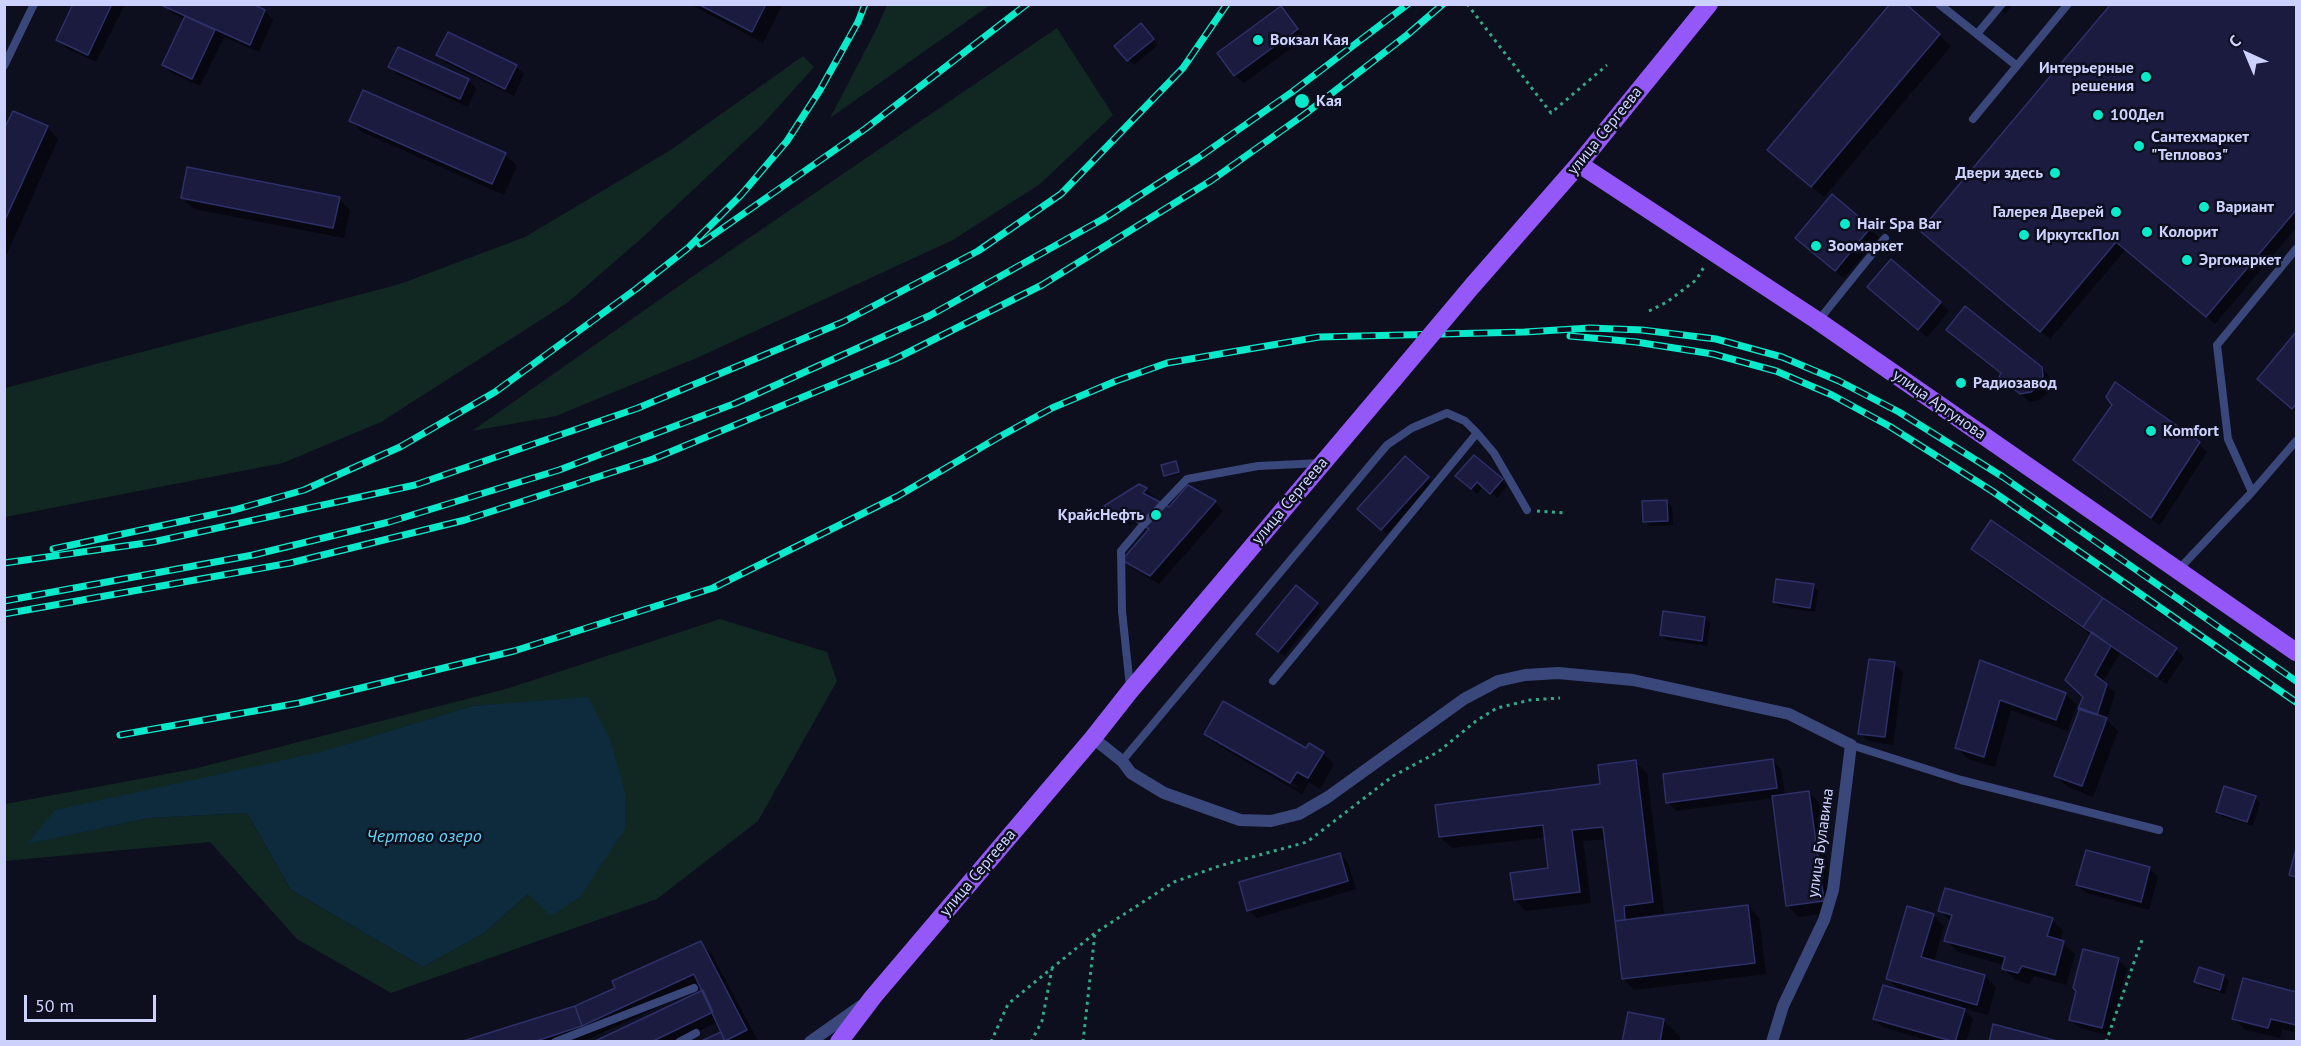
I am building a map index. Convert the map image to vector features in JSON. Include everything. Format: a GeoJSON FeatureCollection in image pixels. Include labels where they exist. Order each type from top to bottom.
{"type":"FeatureCollection","features":[{"type":"Feature","properties":{"kind":"main road","name":"улица Сергеева"},"geometry":{"type":"LineString","coordinates":[[839,1041],[873,997],[1322,463],[1579,164],[1708,4]]}},
{"type":"Feature","properties":{"kind":"main road","name":"улица Аргунова"},"geometry":{"type":"LineString","coordinates":[[1579,164],[1818,321],[2296,652]]}},
{"type":"Feature","properties":{"kind":"street"},"geometry":{"type":"LineString","coordinates":[[1093,738],[1122,761],[1131,773],[1164,793],[1240,820],[1271,821],[1299,814],[1328,797],[1464,699],[1498,681],[1525,675],[1558,673],[1633,680],[1789,714],[1851,745]]}},
{"type":"Feature","properties":{"kind":"street","name":"улица Булавина"},"geometry":{"type":"LineString","coordinates":[[1772,1041],[1783,1006],[1824,920],[1833,890],[1851,745]]}},
{"type":"Feature","properties":{"kind":"street"},"geometry":{"type":"LineString","coordinates":[[810,1041],[873,997]]}},
{"type":"Feature","properties":{"kind":"lane"},"geometry":{"type":"LineString","coordinates":[[4,66],[34,4]]}},
{"type":"Feature","properties":{"kind":"lane"},"geometry":{"type":"LineString","coordinates":[[1940,4],[2017,66]]}},
{"type":"Feature","properties":{"kind":"lane"},"geometry":{"type":"LineString","coordinates":[[1977,34],[2002,4]]}},
{"type":"Feature","properties":{"kind":"lane"},"geometry":{"type":"LineString","coordinates":[[1973,119],[2068,4]]}},
{"type":"Feature","properties":{"kind":"lane"},"geometry":{"type":"LineString","coordinates":[[1818,321],[1885,238]]}},
{"type":"Feature","properties":{"kind":"lane"},"geometry":{"type":"LineString","coordinates":[[2252,492],[2228,439],[2217,345],[2296,249]]}},
{"type":"Feature","properties":{"kind":"lane"},"geometry":{"type":"LineString","coordinates":[[1122,761],[1387,445],[1412,428],[1447,413],[1465,421],[1494,453],[1527,510]]}},
{"type":"Feature","properties":{"kind":"lane"},"geometry":{"type":"LineString","coordinates":[[1273,681],[1477,434]]}},
{"type":"Feature","properties":{"kind":"lane"},"geometry":{"type":"LineString","coordinates":[[2178,571],[2296,441]]}},
{"type":"Feature","properties":{"kind":"lane"},"geometry":{"type":"LineString","coordinates":[[1130,691],[1122,611],[1121,551],[1162,503],[1187,479],[1258,466],[1322,463]]}},
{"type":"Feature","properties":{"kind":"lane"},"geometry":{"type":"LineString","coordinates":[[1851,745],[1961,780],[2159,830]]}},
{"type":"Feature","properties":{"kind":"lane"},"geometry":{"type":"LineString","coordinates":[[555,1041],[694,988]]}},
{"type":"Feature","properties":{"kind":"lane"},"geometry":{"type":"LineString","coordinates":[[679,1041],[696,1033]]}},
{"type":"Feature","properties":{"kind":"path"},"geometry":{"type":"LineString","coordinates":[[1467,4],[1551,113],[1607,65]]}},
{"type":"Feature","properties":{"kind":"path"},"geometry":{"type":"LineString","coordinates":[[1649,311],[1667,302],[1696,280],[1705,266]]}},
{"type":"Feature","properties":{"kind":"path"},"geometry":{"type":"LineString","coordinates":[[1527,510],[1565,513]]}},
{"type":"Feature","properties":{"kind":"path"},"geometry":{"type":"LineString","coordinates":[[991,1041],[1008,1004],[1095,933],[1174,882],[1219,866],[1307,842],[1393,776],[1438,752],[1476,721],[1497,708],[1530,700],[1560,698]]}},
{"type":"Feature","properties":{"kind":"path"},"geometry":{"type":"LineString","coordinates":[[1083,1041],[1095,933]]}},
{"type":"Feature","properties":{"kind":"path"},"geometry":{"type":"LineString","coordinates":[[2106,1041],[2143,937]]}},
{"type":"Feature","properties":{"kind":"path"},"geometry":{"type":"LineString","coordinates":[[1031,1041],[1042,1021],[1052,968]]}},
{"type":"Feature","properties":{"kind":"green space"},"geometry":{"type":"Polygon","coordinates":[[[887,5],[990,5],[830,118],[877,28],[887,5]]]}},
{"type":"Feature","properties":{"kind":"green space"},"geometry":{"type":"Polygon","coordinates":[[[1057,28],[1113,115],[1040,184],[953,240],[699,357],[556,416],[472,431],[699,272],[1057,28]]]}},
{"type":"Feature","properties":{"kind":"green space"},"geometry":{"type":"Polygon","coordinates":[[[803,56],[814,67],[762,125],[643,237],[567,303],[381,422],[283,463],[5,517],[5,388],[400,284],[525,237],[669,151],[803,56]]]}},
{"type":"Feature","properties":{"kind":"green space"},"geometry":{"type":"Polygon","coordinates":[[[720,619],[827,652],[837,681],[758,821],[657,899],[391,993],[297,939],[210,842],[5,861],[5,804],[193,769],[506,689],[720,619]],[[527,703],[472,706],[28,843],[149,818],[247,813],[291,890],[423,967],[484,933],[528,894],[527,703]]]}},
{"type":"Feature","properties":{"kind":"water","name":"Чертово озеро"},"geometry":{"type":"Polygon","coordinates":[[[588,697],[611,741],[625,794],[625,829],[580,897],[551,916],[528,894],[484,933],[423,967],[291,890],[247,813],[149,818],[27,844],[55,810],[321,752],[472,706],[588,697]]]}},
{"type":"Feature","properties":{"kind":"building"},"geometry":{"type":"Polygon","coordinates":[[[73,4],[112,4],[88,55],[56,40],[73,4]]]}},
{"type":"Feature","properties":{"kind":"building"},"geometry":{"type":"Polygon","coordinates":[[[253,4],[265,10],[250,45],[161,5],[253,4]]]}},
{"type":"Feature","properties":{"kind":"building"},"geometry":{"type":"Polygon","coordinates":[[[698,4],[766,4],[752,32],[698,4]]]}},
{"type":"Feature","properties":{"kind":"building"},"geometry":{"type":"Polygon","coordinates":[[[1890,4],[1906,4],[1940,34],[1811,187],[1767,150],[1890,4]]]}},
{"type":"Feature","properties":{"kind":"building"},"geometry":{"type":"Polygon","coordinates":[[[2111,4],[2296,4],[2296,210],[2206,317],[2116,242],[2040,332],[1920,231],[2111,4]]]}},
{"type":"Feature","properties":{"kind":"building","name":"Вокзал Кая"},"geometry":{"type":"Polygon","coordinates":[[[1281,6],[1298,29],[1234,76],[1217,53],[1281,6]]]}},
{"type":"Feature","properties":{"kind":"building"},"geometry":{"type":"Polygon","coordinates":[[[185,16],[215,30],[192,79],[162,65],[185,16]]]}},
{"type":"Feature","properties":{"kind":"building"},"geometry":{"type":"Polygon","coordinates":[[[1141,23],[1154,39],[1127,61],[1114,46],[1141,23]]]}},
{"type":"Feature","properties":{"kind":"building"},"geometry":{"type":"Polygon","coordinates":[[[448,32],[517,65],[505,89],[436,55],[448,32]]]}},
{"type":"Feature","properties":{"kind":"building"},"geometry":{"type":"Polygon","coordinates":[[[398,47],[469,79],[460,99],[388,67],[398,47]]]}},
{"type":"Feature","properties":{"kind":"building"},"geometry":{"type":"Polygon","coordinates":[[[363,90],[506,153],[492,184],[349,121],[363,90]]]}},
{"type":"Feature","properties":{"kind":"building"},"geometry":{"type":"Polygon","coordinates":[[[13,111],[48,126],[4,222],[4,129],[13,111]]]}},
{"type":"Feature","properties":{"kind":"building"},"geometry":{"type":"Polygon","coordinates":[[[187,167],[340,197],[333,228],[181,198],[187,167]]]}},
{"type":"Feature","properties":{"kind":"building"},"geometry":{"type":"Polygon","coordinates":[[[1832,194],[1871,227],[1835,271],[1795,238],[1832,194]]]}},
{"type":"Feature","properties":{"kind":"building"},"geometry":{"type":"Polygon","coordinates":[[[1891,259],[1941,302],[1918,330],[1867,287],[1891,259]]]}},
{"type":"Feature","properties":{"kind":"building"},"geometry":{"type":"Polygon","coordinates":[[[1965,306],[2042,367],[2043,376],[2039,386],[2031,392],[2020,394],[1999,377],[2001,373],[1946,330],[1965,306]]]}},
{"type":"Feature","properties":{"kind":"building"},"geometry":{"type":"Polygon","coordinates":[[[2296,332],[2296,404],[2292,409],[2257,379],[2296,332]]]}},
{"type":"Feature","properties":{"kind":"building"},"geometry":{"type":"Polygon","coordinates":[[[2115,382],[2200,442],[2151,518],[2073,460],[2112,405],[2106,397],[2115,382]]]}},
{"type":"Feature","properties":{"kind":"building"},"geometry":{"type":"Polygon","coordinates":[[[1474,455],[1503,479],[1490,494],[1477,482],[1471,489],[1455,476],[1474,455]]]}},
{"type":"Feature","properties":{"kind":"building"},"geometry":{"type":"Polygon","coordinates":[[[1405,456],[1429,477],[1381,530],[1357,509],[1405,456]]]}},
{"type":"Feature","properties":{"kind":"building"},"geometry":{"type":"Polygon","coordinates":[[[1176,461],[1179,472],[1164,476],[1161,465],[1176,461]]]}},
{"type":"Feature","properties":{"kind":"building"},"geometry":{"type":"Polygon","coordinates":[[[1139,484],[1147,488],[1143,493],[1169,507],[1188,485],[1216,501],[1150,576],[1122,560],[1149,529],[1124,515],[1121,519],[1104,506],[1139,484]]]}},
{"type":"Feature","properties":{"kind":"building"},"geometry":{"type":"Polygon","coordinates":[[[1667,500],[1668,521],[1643,522],[1642,501],[1667,500]]]}},
{"type":"Feature","properties":{"kind":"building"},"geometry":{"type":"Polygon","coordinates":[[[1991,520],[2103,598],[2083,627],[1971,549],[1991,520]]]}},
{"type":"Feature","properties":{"kind":"building"},"geometry":{"type":"Polygon","coordinates":[[[1776,579],[1814,584],[1810,608],[1773,602],[1776,579]]]}},
{"type":"Feature","properties":{"kind":"building"},"geometry":{"type":"Polygon","coordinates":[[[1296,585],[1318,603],[1278,652],[1256,634],[1296,585]]]}},
{"type":"Feature","properties":{"kind":"building"},"geometry":{"type":"Polygon","coordinates":[[[2103,598],[2177,648],[2157,677],[2083,627],[2103,598]]]}},
{"type":"Feature","properties":{"kind":"building"},"geometry":{"type":"Polygon","coordinates":[[[1663,611],[1705,617],[1702,641],[1660,635],[1663,611]]]}},
{"type":"Feature","properties":{"kind":"building"},"geometry":{"type":"Polygon","coordinates":[[[2092,632],[2111,646],[2095,675],[2107,684],[2097,715],[2078,709],[2083,697],[2065,680],[2092,632]]]}},
{"type":"Feature","properties":{"kind":"building"},"geometry":{"type":"Polygon","coordinates":[[[1869,659],[1895,662],[1885,737],[1858,734],[1869,659]]]}},
{"type":"Feature","properties":{"kind":"building"},"geometry":{"type":"Polygon","coordinates":[[[1980,660],[2066,693],[2056,720],[2000,700],[1984,757],[1955,748],[1980,660]]]}},
{"type":"Feature","properties":{"kind":"building"},"geometry":{"type":"Polygon","coordinates":[[[1223,701],[1306,748],[1309,743],[1324,752],[1308,778],[1297,772],[1290,783],[1204,734],[1223,701]]]}},
{"type":"Feature","properties":{"kind":"building"},"geometry":{"type":"Polygon","coordinates":[[[2080,708],[2107,718],[2082,786],[2054,776],[2080,708]]]}},
{"type":"Feature","properties":{"kind":"building"},"geometry":{"type":"Polygon","coordinates":[[[1773,759],[1777,788],[1666,803],[1663,774],[1773,759]]]}},
{"type":"Feature","properties":{"kind":"building"},"geometry":{"type":"Polygon","coordinates":[[[1636,760],[1653,902],[1624,906],[1625,920],[1615,921],[1603,827],[1572,830],[1580,892],[1514,900],[1510,873],[1548,868],[1543,825],[1439,837],[1435,805],[1600,784],[1598,765],[1636,760]]]}},
{"type":"Feature","properties":{"kind":"building"},"geometry":{"type":"Polygon","coordinates":[[[2224,786],[2256,796],[2247,822],[2216,812],[2224,786]]]}},
{"type":"Feature","properties":{"kind":"building"},"geometry":{"type":"Polygon","coordinates":[[[1809,791],[1824,901],[1786,906],[1772,796],[1809,791]]]}},
{"type":"Feature","properties":{"kind":"building"},"geometry":{"type":"Polygon","coordinates":[[[2296,849],[2296,877],[2289,875],[2296,849]]]}},
{"type":"Feature","properties":{"kind":"building"},"geometry":{"type":"Polygon","coordinates":[[[2086,850],[2150,867],[2141,902],[2076,885],[2086,850]]]}},
{"type":"Feature","properties":{"kind":"building"},"geometry":{"type":"Polygon","coordinates":[[[1340,853],[1348,881],[1247,911],[1239,882],[1340,853]]]}},
{"type":"Feature","properties":{"kind":"building"},"geometry":{"type":"Polygon","coordinates":[[[1945,888],[2053,918],[2047,936],[2064,941],[2055,975],[2022,966],[2018,973],[2002,969],[2005,957],[1944,941],[1952,915],[1938,911],[1945,888]]]}},
{"type":"Feature","properties":{"kind":"building"},"geometry":{"type":"Polygon","coordinates":[[[1748,905],[1755,963],[1622,979],[1615,921],[1748,905]]]}},
{"type":"Feature","properties":{"kind":"building"},"geometry":{"type":"Polygon","coordinates":[[[1907,906],[1934,914],[1921,957],[1985,975],[1977,1005],[1886,979],[1907,906]]]}},
{"type":"Feature","properties":{"kind":"building"},"geometry":{"type":"Polygon","coordinates":[[[701,941],[747,1030],[725,1041],[694,974],[582,1026],[575,1006],[615,988],[612,981],[701,941]]]}},
{"type":"Feature","properties":{"kind":"building"},"geometry":{"type":"Polygon","coordinates":[[[2083,949],[2119,958],[2102,1028],[2069,1020],[2076,991],[2073,988],[2083,949]]]}},
{"type":"Feature","properties":{"kind":"building"},"geometry":{"type":"Polygon","coordinates":[[[2199,967],[2224,975],[2220,990],[2194,982],[2199,967]]]}},
{"type":"Feature","properties":{"kind":"building"},"geometry":{"type":"Polygon","coordinates":[[[2243,978],[2296,992],[2296,1025],[2271,1019],[2268,1028],[2232,1019],[2243,978]]]}},
{"type":"Feature","properties":{"kind":"building"},"geometry":{"type":"Polygon","coordinates":[[[1883,985],[1965,1009],[1955,1042],[1873,1019],[1883,985]]]}},
{"type":"Feature","properties":{"kind":"building"},"geometry":{"type":"Polygon","coordinates":[[[703,990],[713,1012],[651,1042],[593,1042],[703,990]]]}},
{"type":"Feature","properties":{"kind":"building"},"geometry":{"type":"Polygon","coordinates":[[[575,1006],[582,1026],[533,1042],[460,1042],[575,1006]]]}},
{"type":"Feature","properties":{"kind":"building"},"geometry":{"type":"Polygon","coordinates":[[[1628,1012],[1664,1019],[1660,1042],[1622,1042],[1628,1012]]]}},
{"type":"Feature","properties":{"kind":"building"},"geometry":{"type":"Polygon","coordinates":[[[1993,1024],[2061,1042],[1989,1042],[1993,1024]]]}},
{"type":"Feature","properties":{"kind":"building"},"geometry":{"type":"Polygon","coordinates":[[[721,1032],[725,1042],[699,1042],[721,1032]]]}},
{"type":"Feature","properties":{"kind":"railway"},"geometry":{"type":"LineString","coordinates":[[53,549],[234,510],[304,490],[400,447],[495,392],[688,248],[741,195],[787,141],[820,90],[858,22],[865,4]]}},
{"type":"Feature","properties":{"kind":"railway"},"geometry":{"type":"LineString","coordinates":[[700,244],[865,129],[1027,4]]}},
{"type":"Feature","properties":{"kind":"railway"},"geometry":{"type":"LineString","coordinates":[[4,563],[153,542],[415,485],[638,408],[843,322],[978,251],[1061,194],[1183,68],[1227,4]]}},
{"type":"Feature","properties":{"kind":"railway"},"geometry":{"type":"LineString","coordinates":[[4,601],[253,555],[389,522],[559,470],[736,403],[929,316],[1103,219],[1198,158],[1292,92],[1408,4]]}},
{"type":"Feature","properties":{"kind":"railway"},"geometry":{"type":"LineString","coordinates":[[4,614],[290,563],[465,520],[653,459],[895,359],[1042,285],[1212,180],[1305,114],[1407,35],[1443,4]]}},
{"type":"Feature","properties":{"kind":"railway"},"geometry":{"type":"LineString","coordinates":[[120,735],[299,703],[514,651],[713,588],[898,496],[1052,408],[1116,381],[1167,363],[1319,337],[1525,332],[1590,328],[1642,330],[1716,339],[1782,357],[1839,381],[1899,412],[2003,477],[2296,681]]}},
{"type":"Feature","properties":{"kind":"railway"},"geometry":{"type":"LineString","coordinates":[[1570,336],[1636,342],[1713,354],[1776,371],[1832,395],[1889,426],[1992,491],[2296,702]]}},
{"type":"Feature","properties":{"kind":"place","name":"Вокзал Кая"},"geometry":{"type":"Point","coordinates":[1258,40]}},
{"type":"Feature","properties":{"kind":"place","name":"Интерьерные решения"},"geometry":{"type":"Point","coordinates":[2146,77]}},
{"type":"Feature","properties":{"kind":"place","name":"Кая"},"geometry":{"type":"Point","coordinates":[1302,101]}},
{"type":"Feature","properties":{"kind":"place","name":"100Дел"},"geometry":{"type":"Point","coordinates":[2098,115]}},
{"type":"Feature","properties":{"kind":"place","name":"Сантехмаркет \"Тепловоз\""},"geometry":{"type":"Point","coordinates":[2139,146]}},
{"type":"Feature","properties":{"kind":"place","name":"Двери здесь"},"geometry":{"type":"Point","coordinates":[2055,173]}},
{"type":"Feature","properties":{"kind":"place","name":"Вариант"},"geometry":{"type":"Point","coordinates":[2204,207]}},
{"type":"Feature","properties":{"kind":"place","name":"Галерея Дверей"},"geometry":{"type":"Point","coordinates":[2116,212]}},
{"type":"Feature","properties":{"kind":"place","name":"Hair Spa Bar"},"geometry":{"type":"Point","coordinates":[1845,224]}},
{"type":"Feature","properties":{"kind":"place","name":"Колорит"},"geometry":{"type":"Point","coordinates":[2147,232]}},
{"type":"Feature","properties":{"kind":"place","name":"ИркутскПол"},"geometry":{"type":"Point","coordinates":[2024,235]}},
{"type":"Feature","properties":{"kind":"place","name":"Зоомаркет"},"geometry":{"type":"Point","coordinates":[1816,246]}},
{"type":"Feature","properties":{"kind":"place","name":"Эргомаркет"},"geometry":{"type":"Point","coordinates":[2187,260]}},
{"type":"Feature","properties":{"kind":"place","name":"Радиозавод"},"geometry":{"type":"Point","coordinates":[1961,383]}},
{"type":"Feature","properties":{"kind":"place","name":"Komfort"},"geometry":{"type":"Point","coordinates":[2151,431]}},
{"type":"Feature","properties":{"kind":"place","name":"КрайсНефть"},"geometry":{"type":"Point","coordinates":[1156,515]}}]}
